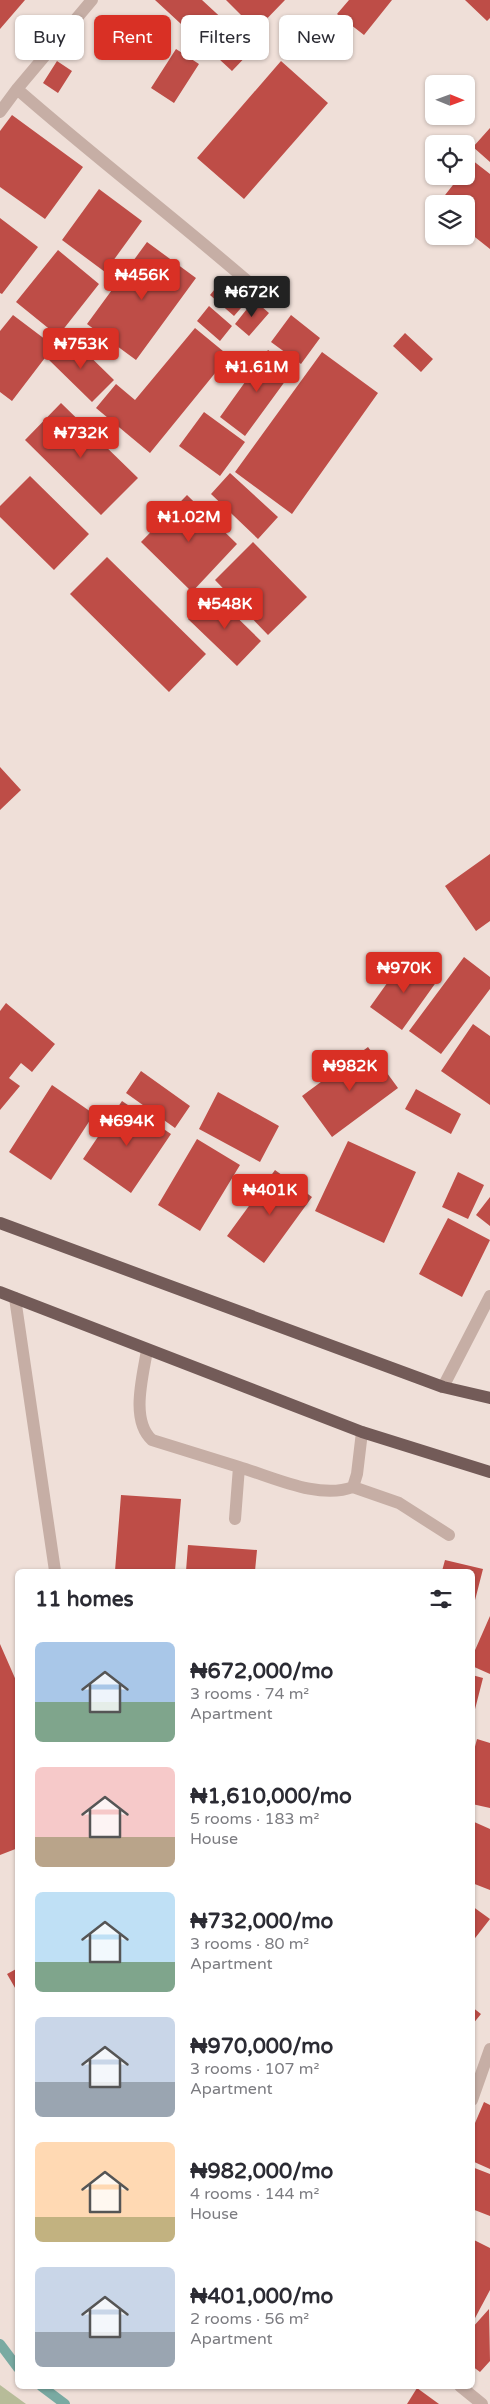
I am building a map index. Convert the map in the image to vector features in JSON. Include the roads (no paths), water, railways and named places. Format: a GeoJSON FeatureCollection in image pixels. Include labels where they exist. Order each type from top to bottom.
{"type":"FeatureCollection","features":[{"type":"Feature","properties":{"kind":"main road"},"geometry":{"type":"LineString","coordinates":[[0,1223],[442,1387],[490,1398]]}},
{"type":"Feature","properties":{"kind":"main road"},"geometry":{"type":"LineString","coordinates":[[0,1292],[362,1432],[490,1472]]}},
{"type":"Feature","properties":{"kind":"street"},"geometry":{"type":"LineString","coordinates":[[0,112],[92,0]]}},
{"type":"Feature","properties":{"kind":"street"},"geometry":{"type":"LineString","coordinates":[[17,89],[98,159],[207,246],[267,298]]}},
{"type":"Feature","properties":{"kind":"street"},"geometry":{"type":"LineString","coordinates":[[442,1387],[490,1296]]}},
{"type":"Feature","properties":{"kind":"street"},"geometry":{"type":"LineString","coordinates":[[15,1298],[55,1569]]}},
{"type":"Feature","properties":{"kind":"street"},"geometry":{"type":"LineString","coordinates":[[147,1350],[141,1391],[141,1420],[144,1433],[152,1440],[322,1492],[340,1492],[353,1487],[399,1503],[449,1535]]}},
{"type":"Feature","properties":{"kind":"street"},"geometry":{"type":"LineString","coordinates":[[353,1487],[357,1474],[362,1432]]}},
{"type":"Feature","properties":{"kind":"street"},"geometry":{"type":"LineString","coordinates":[[235,1519],[239,1467]]}},
{"type":"Feature","properties":{"kind":"street"},"geometry":{"type":"LineString","coordinates":[[475,2092],[490,2049]]}},
{"type":"Feature","properties":{"kind":"street"},"geometry":{"type":"LineString","coordinates":[[464,2389],[482,2404]]}},
{"type":"Feature","properties":{"kind":"waterway"},"geometry":{"type":"LineString","coordinates":[[0,2344],[15,2364]]}},
{"type":"Feature","properties":{"kind":"waterway"},"geometry":{"type":"LineString","coordinates":[[45,2389],[65,2404]]}}]}
